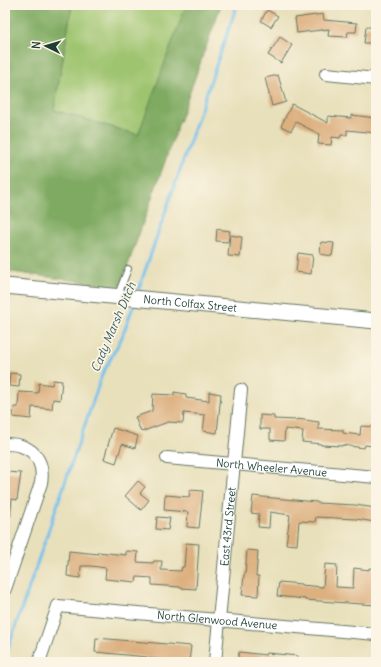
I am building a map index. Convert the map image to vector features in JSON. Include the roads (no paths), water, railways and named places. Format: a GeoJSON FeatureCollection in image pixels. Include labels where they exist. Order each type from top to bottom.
{"type":"FeatureCollection","features":[{"type":"Feature","properties":{"kind":"street"},"geometry":{"type":"LineString","coordinates":[[326,74],[376,79]]}},
{"type":"Feature","properties":{"kind":"street","name":"North Colfax Street"},"geometry":{"type":"LineString","coordinates":[[5,286],[113,293],[152,300],[376,321]]}},
{"type":"Feature","properties":{"kind":"street","name":"East 43rd Street"},"geometry":{"type":"LineString","coordinates":[[215,662],[241,390]]}},
{"type":"Feature","properties":{"kind":"street"},"geometry":{"type":"LineString","coordinates":[[5,444],[27,448],[36,456],[42,467],[41,483],[5,589]]}},
{"type":"Feature","properties":{"kind":"street","name":"North Wheeler Avenue"},"geometry":{"type":"LineString","coordinates":[[167,458],[376,477]]}},
{"type":"Feature","properties":{"kind":"street","name":"North Glenwood Avenue"},"geometry":{"type":"LineString","coordinates":[[39,662],[58,606],[376,634]]}},
{"type":"Feature","properties":{"kind":"lane"},"geometry":{"type":"LineString","coordinates":[[113,293],[128,269]]}},
{"type":"Feature","properties":{"kind":"waterway","name":"Cady Marsh Ditch"},"geometry":{"type":"LineString","coordinates":[[137,294],[237,5]]}},
{"type":"Feature","properties":{"kind":"waterway","name":"Cady Marsh Ditch"},"geometry":{"type":"LineString","coordinates":[[5,657],[102,375],[122,337],[134,304]]}}]}
